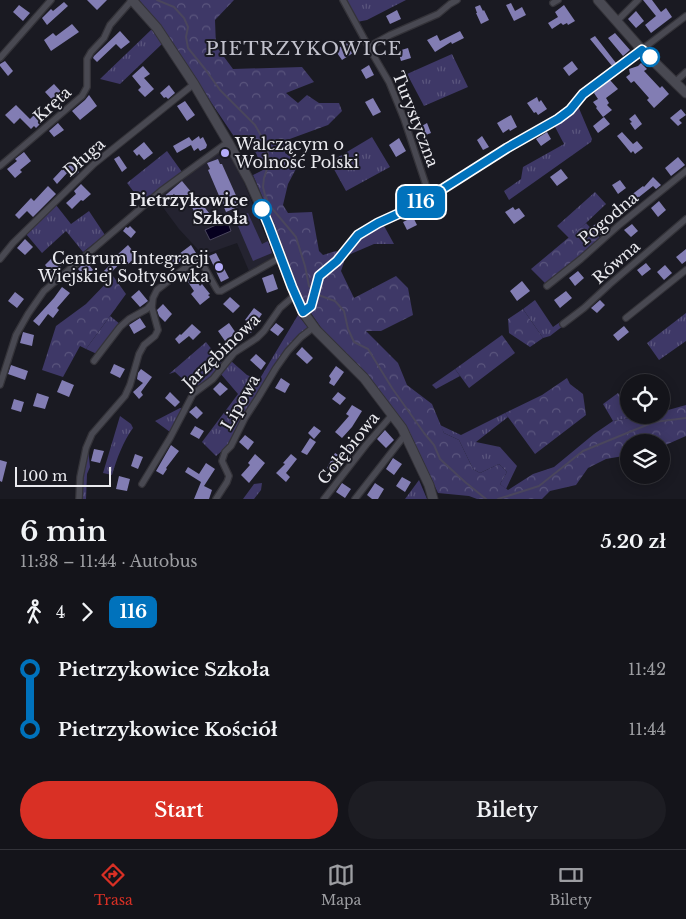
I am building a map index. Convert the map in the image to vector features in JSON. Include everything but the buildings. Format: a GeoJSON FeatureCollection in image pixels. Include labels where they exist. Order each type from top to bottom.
{"type":"FeatureCollection","features":[{"type":"Feature","properties":{"kind":"street"},"geometry":{"type":"LineString","coordinates":[[0,58],[51,0]]}},
{"type":"Feature","properties":{"kind":"street"},"geometry":{"type":"LineString","coordinates":[[132,0],[156,28],[194,84],[228,142],[251,185],[303,312],[314,327],[364,378],[402,428],[429,485],[433,499]]}},
{"type":"Feature","properties":{"kind":"street","name":"Kręta"},"geometry":{"type":"LineString","coordinates":[[0,166],[82,96],[87,87],[87,59],[104,38],[110,25],[132,0]]}},
{"type":"Feature","properties":{"kind":"street","name":"Turystyczna"},"geometry":{"type":"LineString","coordinates":[[343,0],[389,82],[404,119],[430,197]]}},
{"type":"Feature","properties":{"kind":"street"},"geometry":{"type":"LineString","coordinates":[[368,47],[438,14],[457,0]]}},
{"type":"Feature","properties":{"kind":"street"},"geometry":{"type":"LineString","coordinates":[[598,0],[642,50],[686,93]]}},
{"type":"Feature","properties":{"kind":"street"},"geometry":{"type":"LineString","coordinates":[[617,22],[638,0]]}},
{"type":"Feature","properties":{"kind":"street"},"geometry":{"type":"LineString","coordinates":[[303,312],[311,306],[319,276],[337,261],[358,235],[430,197],[507,148],[558,119],[570,110],[583,94],[686,16]]}},
{"type":"Feature","properties":{"kind":"street"},"geometry":{"type":"LineString","coordinates":[[675,82],[686,72]]}},
{"type":"Feature","properties":{"kind":"street","name":"Długa"},"geometry":{"type":"LineString","coordinates":[[0,259],[13,242],[94,164],[194,84]]}},
{"type":"Feature","properties":{"kind":"street"},"geometry":{"type":"LineString","coordinates":[[0,385],[16,335],[44,291],[161,191],[228,142]]}},
{"type":"Feature","properties":{"kind":"street","name":"Pogodna"},"geometry":{"type":"LineString","coordinates":[[547,286],[686,172]]}},
{"type":"Feature","properties":{"kind":"street","name":"Równa"},"geometry":{"type":"LineString","coordinates":[[563,324],[686,219]]}},
{"type":"Feature","properties":{"kind":"street"},"geometry":{"type":"LineString","coordinates":[[79,499],[80,477],[86,448],[92,434],[125,396],[139,354],[144,345],[155,336],[158,330],[152,308],[152,298],[157,290],[193,262],[200,260],[218,291],[221,291],[281,257]]}},
{"type":"Feature","properties":{"kind":"street"},"geometry":{"type":"LineString","coordinates":[[626,318],[686,270]]}},
{"type":"Feature","properties":{"kind":"street","name":"Jarzębinowa"},"geometry":{"type":"LineString","coordinates":[[142,484],[170,438],[193,394],[213,380],[234,352],[257,338],[280,308],[295,295]]}},
{"type":"Feature","properties":{"kind":"street"},"geometry":{"type":"LineString","coordinates":[[94,361],[120,327],[148,310],[152,303]]}},
{"type":"Feature","properties":{"kind":"street","name":"Lipowa"},"geometry":{"type":"LineString","coordinates":[[216,499],[229,476],[222,461],[225,452],[231,446],[245,418],[276,368],[295,344],[314,327]]}},
{"type":"Feature","properties":{"kind":"street","name":"Gołębiowa"},"geometry":{"type":"LineString","coordinates":[[324,499],[392,415]]}},
{"type":"Feature","properties":{"kind":"street"},"geometry":{"type":"LineString","coordinates":[[355,499],[405,435]]}},
{"type":"Feature","properties":{"kind":"shaded area"},"geometry":{"type":"Polygon","coordinates":[[[219,151],[223,158],[230,154],[239,170],[274,257],[249,271],[237,243],[203,255],[179,229],[156,198],[219,151]]]}},
{"type":"Feature","properties":{"kind":"shaded area"},"geometry":{"type":"Polygon","coordinates":[[[227,220],[231,231],[210,240],[205,230],[227,220]]]}},
{"type":"Feature","properties":{"kind":"green space"},"geometry":{"type":"Polygon","coordinates":[[[139,0],[234,0],[215,20],[216,46],[233,69],[302,67],[314,82],[286,93],[298,103],[307,95],[319,103],[339,103],[342,111],[328,125],[287,140],[285,153],[297,161],[298,165],[288,184],[283,205],[288,213],[312,212],[319,251],[323,255],[336,251],[346,256],[341,271],[354,298],[396,276],[408,288],[413,315],[381,331],[366,331],[398,363],[407,385],[432,404],[444,433],[459,440],[473,469],[480,473],[499,464],[507,472],[500,484],[508,490],[533,474],[554,467],[613,421],[620,420],[620,424],[670,424],[670,409],[686,405],[686,436],[670,443],[670,434],[620,434],[620,457],[606,459],[588,468],[576,485],[550,491],[542,499],[477,499],[469,496],[438,493],[407,429],[390,404],[366,374],[322,329],[304,303],[298,292],[275,227],[253,175],[263,170],[256,153],[241,137],[237,141],[156,20],[139,0]]]}},
{"type":"Feature","properties":{"kind":"green space"},"geometry":{"type":"Polygon","coordinates":[[[345,0],[406,0],[367,20],[357,22],[345,0]]]}},
{"type":"Feature","properties":{"kind":"green space"},"geometry":{"type":"Polygon","coordinates":[[[152,29],[162,44],[120,84],[100,79],[152,29]]]}},
{"type":"Feature","properties":{"kind":"green space"},"geometry":{"type":"Polygon","coordinates":[[[452,54],[468,87],[424,106],[407,74],[452,54]]]}},
{"type":"Feature","properties":{"kind":"green space"},"geometry":{"type":"Polygon","coordinates":[[[578,106],[592,139],[591,142],[509,200],[504,191],[521,179],[523,167],[564,144],[554,125],[578,106]]]}},
{"type":"Feature","properties":{"kind":"green space"},"geometry":{"type":"Polygon","coordinates":[[[372,137],[390,167],[346,191],[330,162],[372,137]]]}},
{"type":"Feature","properties":{"kind":"green space"},"geometry":{"type":"Polygon","coordinates":[[[167,151],[182,172],[143,204],[127,183],[167,151]]]}},
{"type":"Feature","properties":{"kind":"green space"},"geometry":{"type":"Polygon","coordinates":[[[595,192],[606,204],[569,238],[557,226],[595,192]]]}},
{"type":"Feature","properties":{"kind":"green space"},"geometry":{"type":"Polygon","coordinates":[[[56,205],[71,224],[89,211],[105,235],[83,252],[66,231],[42,253],[26,234],[56,205]]]}},
{"type":"Feature","properties":{"kind":"green space"},"geometry":{"type":"Polygon","coordinates":[[[248,213],[262,244],[268,241],[272,253],[253,261],[235,219],[248,213]]]}},
{"type":"Feature","properties":{"kind":"green space"},"geometry":{"type":"Polygon","coordinates":[[[586,223],[601,239],[546,284],[531,269],[586,223]]]}},
{"type":"Feature","properties":{"kind":"green space"},"geometry":{"type":"Polygon","coordinates":[[[383,224],[394,244],[374,244],[346,256],[343,255],[353,244],[371,230],[383,224]]]}},
{"type":"Feature","properties":{"kind":"green space"},"geometry":{"type":"Polygon","coordinates":[[[113,276],[126,294],[86,349],[80,346],[63,377],[42,370],[56,326],[86,304],[113,276]]]}},
{"type":"Feature","properties":{"kind":"green space"},"geometry":{"type":"Polygon","coordinates":[[[535,300],[553,327],[560,322],[563,326],[550,336],[543,338],[523,309],[535,300]]]}},
{"type":"Feature","properties":{"kind":"green space"},"geometry":{"type":"Polygon","coordinates":[[[523,309],[543,338],[530,347],[509,333],[508,319],[523,309]]]}},
{"type":"Feature","properties":{"kind":"green space"},"geometry":{"type":"Polygon","coordinates":[[[686,313],[686,341],[659,360],[647,343],[686,313]]]}},
{"type":"Feature","properties":{"kind":"green space"},"geometry":{"type":"Polygon","coordinates":[[[298,315],[309,329],[289,347],[230,444],[216,456],[202,442],[238,394],[220,373],[231,361],[247,375],[259,380],[298,315]]]}},
{"type":"Feature","properties":{"kind":"green space"},"geometry":{"type":"Polygon","coordinates":[[[110,316],[120,324],[97,354],[86,349],[110,316]]]}},
{"type":"Feature","properties":{"kind":"green space"},"geometry":{"type":"Polygon","coordinates":[[[502,335],[515,353],[469,388],[455,369],[502,335]]]}},
{"type":"Feature","properties":{"kind":"green space"},"geometry":{"type":"Polygon","coordinates":[[[206,342],[223,364],[212,378],[201,386],[188,384],[175,372],[169,374],[206,342]]]}},
{"type":"Feature","properties":{"kind":"green space"},"geometry":{"type":"Polygon","coordinates":[[[455,369],[460,376],[436,389],[432,385],[455,369]]]}},
{"type":"Feature","properties":{"kind":"green space"},"geometry":{"type":"Polygon","coordinates":[[[567,378],[570,384],[583,394],[586,415],[535,454],[505,413],[542,395],[567,378]]]}},
{"type":"Feature","properties":{"kind":"green space"},"geometry":{"type":"Polygon","coordinates":[[[618,393],[620,396],[620,420],[613,421],[603,404],[618,393]]]}},
{"type":"Feature","properties":{"kind":"green space"},"geometry":{"type":"Polygon","coordinates":[[[180,408],[182,410],[170,432],[155,421],[180,408]]]}},
{"type":"Feature","properties":{"kind":"green space"},"geometry":{"type":"Polygon","coordinates":[[[505,413],[508,417],[476,442],[500,447],[517,466],[506,489],[500,484],[507,472],[499,464],[480,473],[473,469],[459,440],[444,433],[440,425],[461,435],[505,413]]]}},
{"type":"Feature","properties":{"kind":"green space"},"geometry":{"type":"Polygon","coordinates":[[[120,416],[131,424],[133,428],[121,450],[112,475],[103,473],[120,416]]]}},
{"type":"Feature","properties":{"kind":"green space"},"geometry":{"type":"Polygon","coordinates":[[[88,448],[90,467],[87,474],[86,499],[80,499],[84,463],[88,448]]]}},
{"type":"Feature","properties":{"kind":"green space"},"geometry":{"type":"Polygon","coordinates":[[[419,480],[427,499],[405,499],[419,480]]]}},
{"type":"Feature","properties":{"kind":"green space"},"geometry":{"type":"Polygon","coordinates":[[[262,483],[261,490],[254,499],[243,499],[254,484],[262,483]]]}},
{"type":"Feature","properties":{"kind":"waterway"},"geometry":{"type":"LineString","coordinates":[[157,0],[174,7],[184,18],[188,27],[186,37],[188,48],[220,90],[255,125],[267,146],[269,163],[264,178],[263,187],[265,195],[270,206],[296,237],[309,286],[313,290]]}},
{"type":"Feature","properties":{"kind":"waterway"},"geometry":{"type":"LineString","coordinates":[[317,293],[335,301],[344,311],[348,329],[354,342],[368,349],[392,388],[434,445],[440,459],[486,499]]}},
{"type":"Feature","properties":{"kind":"waterway"},"geometry":{"type":"LineString","coordinates":[[498,499],[539,486],[583,451],[654,422],[686,418]]}},
{"type":"Feature","properties":{"kind":"bus line","name":"116"},"geometry":{"type":"LineString","coordinates":[[262,209],[303,312],[311,306],[319,276],[337,261],[358,235],[430,197],[507,148],[558,119],[570,110],[583,94],[642,50],[650,57]]}},
{"type":"Feature","properties":{"kind":"place","name":"Walczącym o Wolność Polski"},"geometry":{"type":"Point","coordinates":[225,153]}},
{"type":"Feature","properties":{"kind":"place","name":"Pietrzykowice Szkoła"},"geometry":{"type":"Point","coordinates":[262,209]}},
{"type":"Feature","properties":{"kind":"place","name":"Centrum Integracji Wiejskiej Sołtysówka"},"geometry":{"type":"Point","coordinates":[219,267]}},
{"type":"Feature","properties":{"kind":"district","name":"PIETRZYKOWICE"},"geometry":{"type":"Point","coordinates":[304,48]}}]}
